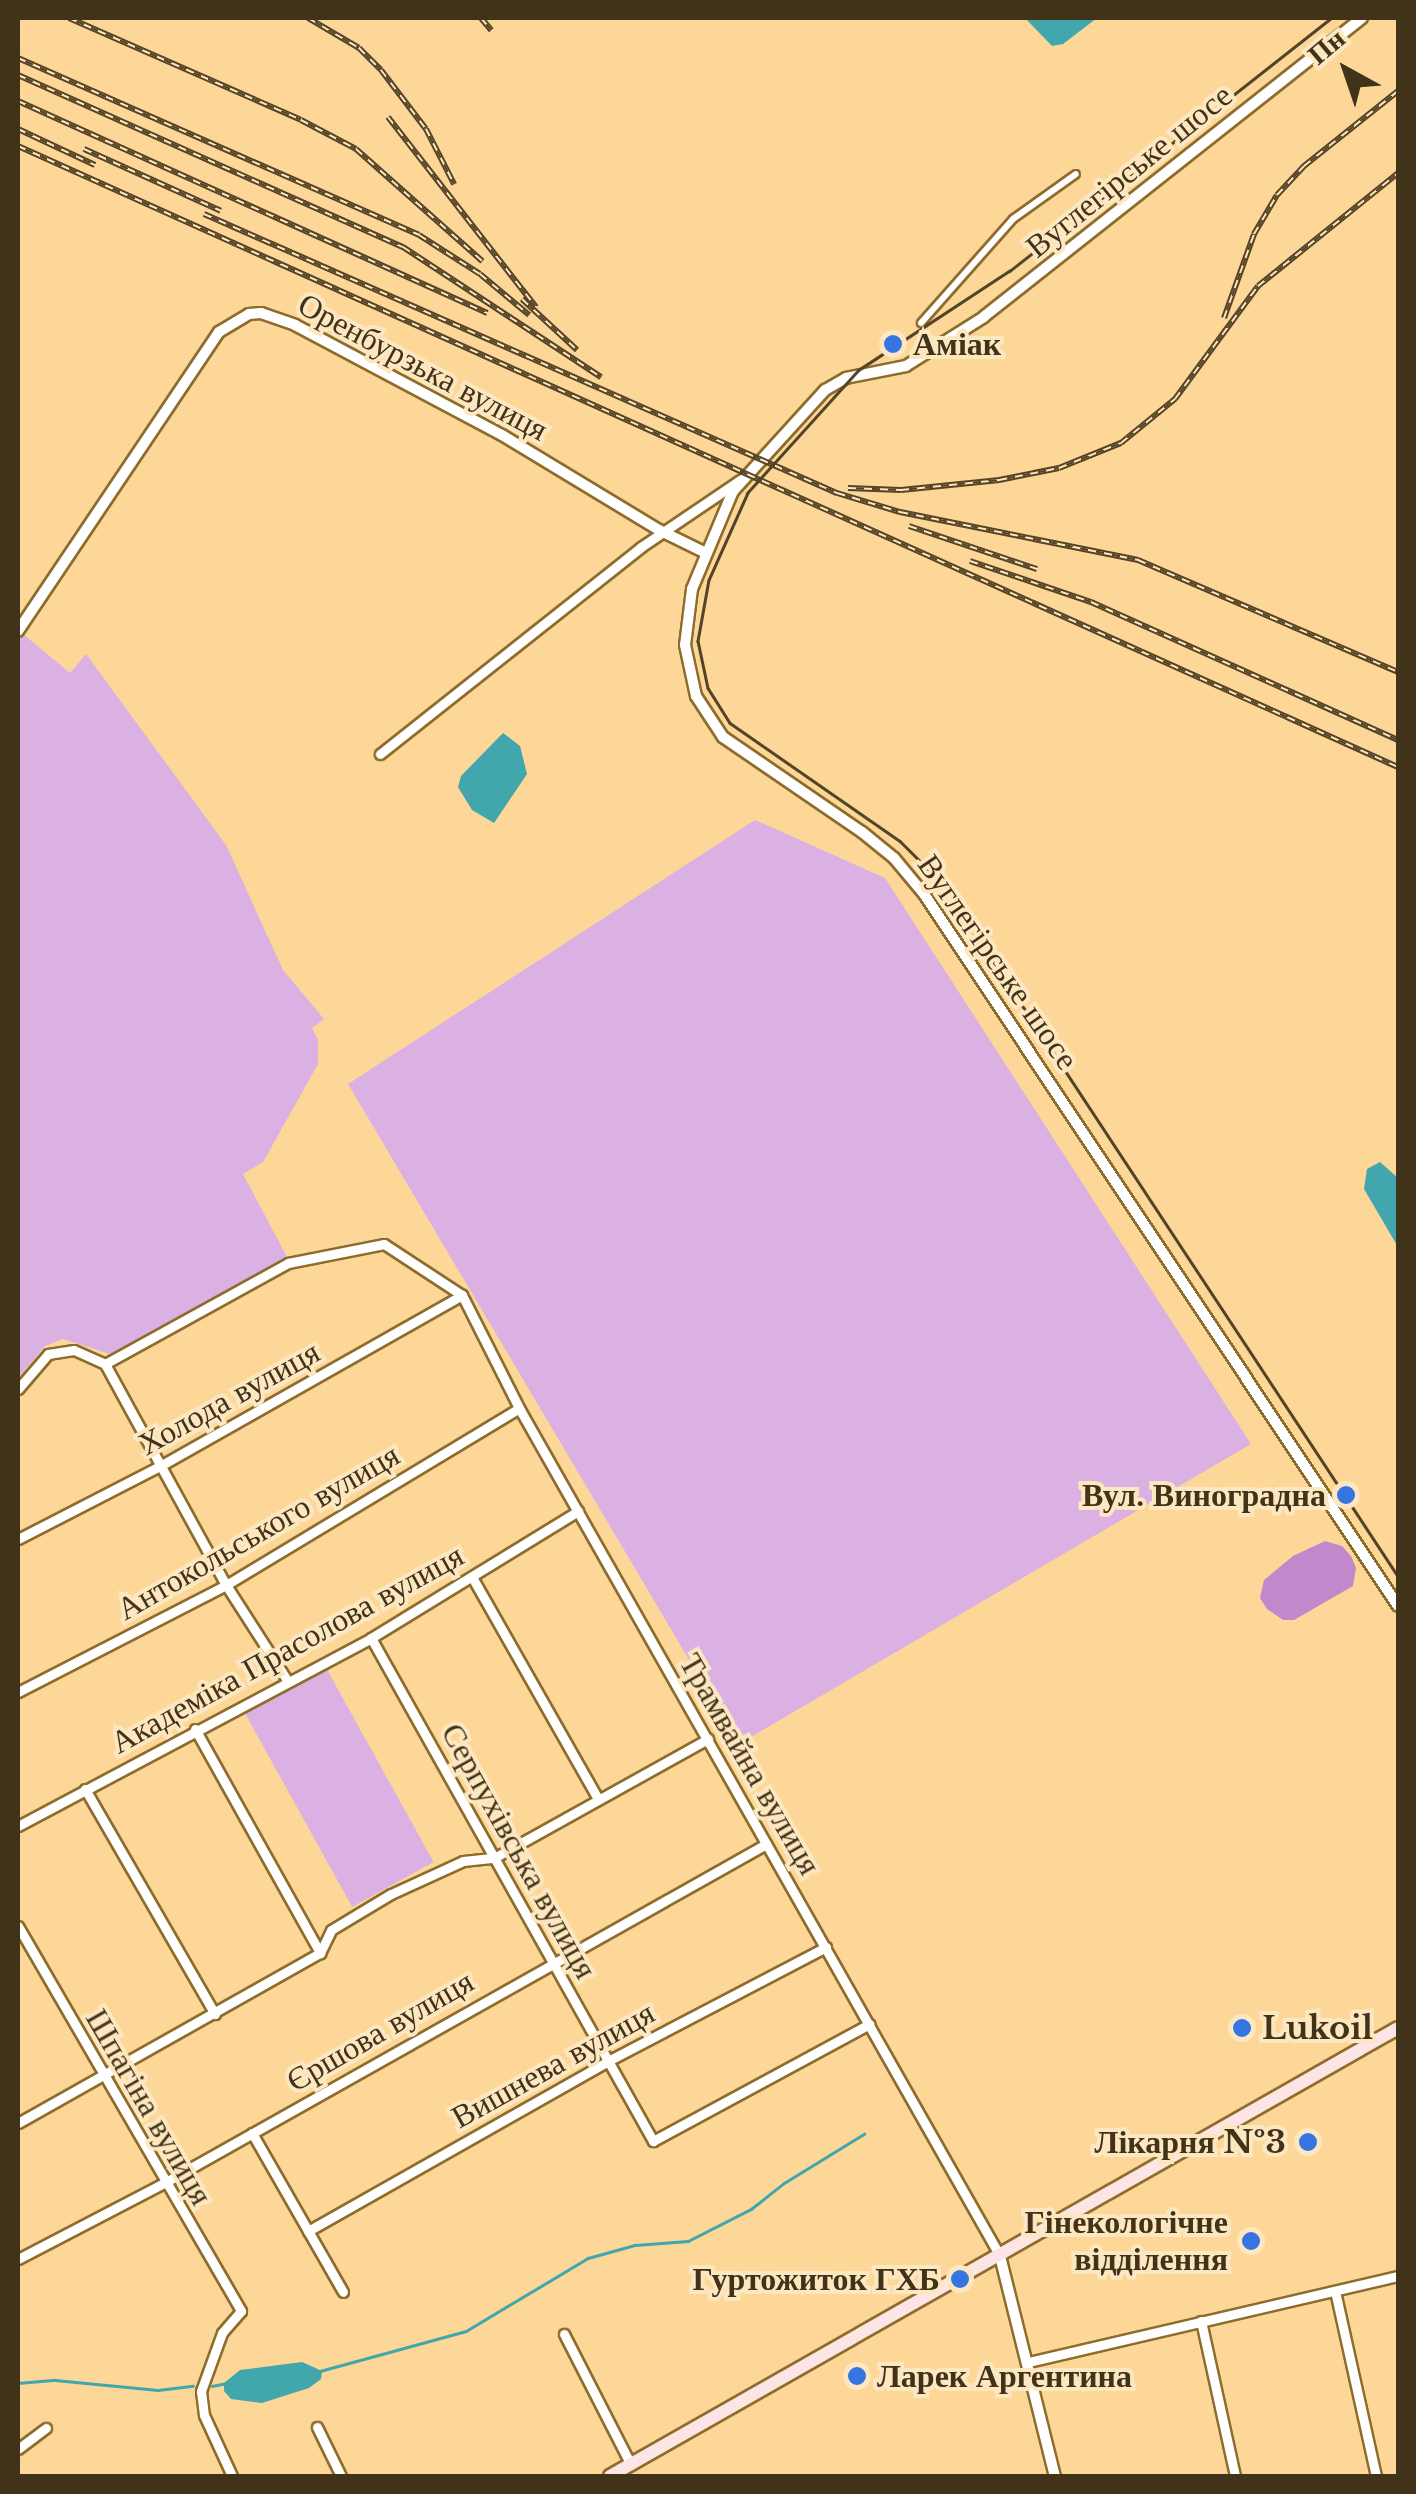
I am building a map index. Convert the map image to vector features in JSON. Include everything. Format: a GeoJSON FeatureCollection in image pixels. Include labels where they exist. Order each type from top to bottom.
{"type":"FeatureCollection","features":[{"type":"Feature","properties":{"kind":"main road"},"geometry":{"type":"LineString","coordinates":[[610,2476],[1398,2028]]}},
{"type":"Feature","properties":{"kind":"street","name":"Вуглегірське шосе"},"geometry":{"type":"LineString","coordinates":[[1362,18],[984,316],[906,366],[832,384],[740,480],[704,552],[688,606],[685,646],[690,678],[714,726],[734,747],[862,832],[908,873],[1398,1606]]}},
{"type":"Feature","properties":{"kind":"street"},"geometry":{"type":"LineString","coordinates":[[921,323],[1013,219],[1076,174]]}},
{"type":"Feature","properties":{"kind":"street","name":"Оренбурзька вулиця"},"geometry":{"type":"LineString","coordinates":[[18,630],[219,332],[249,314],[261,313],[295,325],[502,435],[661,531],[704,552]]}},
{"type":"Feature","properties":{"kind":"street"},"geometry":{"type":"LineString","coordinates":[[380,754],[661,531],[740,480]]}},
{"type":"Feature","properties":{"kind":"street"},"geometry":{"type":"LineString","coordinates":[[104,1364],[288,1263],[384,1244],[462,1295]]}},
{"type":"Feature","properties":{"kind":"street","name":"Трамвайна вулиця"},"geometry":{"type":"LineString","coordinates":[[462,1295],[519,1408],[1000,2256]]}},
{"type":"Feature","properties":{"kind":"street","name":"Холода вулиця"},"geometry":{"type":"LineString","coordinates":[[18,1540],[160,1466],[462,1295]]}},
{"type":"Feature","properties":{"kind":"street"},"geometry":{"type":"LineString","coordinates":[[18,1389],[39,1362],[58,1350],[74,1350],[104,1364],[226,1584],[287,1680]]}},
{"type":"Feature","properties":{"kind":"street","name":"Антокольського вулиця"},"geometry":{"type":"LineString","coordinates":[[18,1692],[226,1584],[519,1408]]}},
{"type":"Feature","properties":{"kind":"street","name":"Академіка Прасолова вулиця"},"geometry":{"type":"LineString","coordinates":[[18,1826],[371,1638],[578,1511]]}},
{"type":"Feature","properties":{"kind":"street"},"geometry":{"type":"LineString","coordinates":[[472,1577],[598,1799]]}},
{"type":"Feature","properties":{"kind":"street","name":"Серпухівська вулиця"},"geometry":{"type":"LineString","coordinates":[[371,1638],[653,2141],[869,2024]]}},
{"type":"Feature","properties":{"kind":"street"},"geometry":{"type":"LineString","coordinates":[[196,1729],[320,1953]]}},
{"type":"Feature","properties":{"kind":"street"},"geometry":{"type":"LineString","coordinates":[[18,2123],[320,1953],[331,1930],[391,1894],[463,1861],[494,1858],[708,1740]]}},
{"type":"Feature","properties":{"kind":"street"},"geometry":{"type":"LineString","coordinates":[[84,1789],[215,2014]]}},
{"type":"Feature","properties":{"kind":"street","name":"Єршова вулиця"},"geometry":{"type":"LineString","coordinates":[[18,2259],[164,2183],[766,1844]]}},
{"type":"Feature","properties":{"kind":"street","name":"Шпагіна вулиця"},"geometry":{"type":"LineString","coordinates":[[18,1926],[241,2311],[222,2334],[201,2391],[204,2415],[232,2476]]}},
{"type":"Feature","properties":{"kind":"street","name":"Вишнева вулиця"},"geometry":{"type":"LineString","coordinates":[[308,2230],[608,2061],[826,1947]]}},
{"type":"Feature","properties":{"kind":"street"},"geometry":{"type":"LineString","coordinates":[[252,2133],[342,2292]]}},
{"type":"Feature","properties":{"kind":"street"},"geometry":{"type":"LineString","coordinates":[[1000,2256],[1055,2476]]}},
{"type":"Feature","properties":{"kind":"street"},"geometry":{"type":"LineString","coordinates":[[1028,2362],[1398,2276]]}},
{"type":"Feature","properties":{"kind":"street"},"geometry":{"type":"LineString","coordinates":[[1335,2290],[1376,2476]]}},
{"type":"Feature","properties":{"kind":"street"},"geometry":{"type":"LineString","coordinates":[[1202,2321],[1235,2476]]}},
{"type":"Feature","properties":{"kind":"street"},"geometry":{"type":"LineString","coordinates":[[564,2334],[631,2465]]}},
{"type":"Feature","properties":{"kind":"street"},"geometry":{"type":"LineString","coordinates":[[18,2449],[46,2428]]}},
{"type":"Feature","properties":{"kind":"street"},"geometry":{"type":"LineString","coordinates":[[317,2428],[341,2476]]}},
{"type":"Feature","properties":{"kind":"shaded area"},"geometry":{"type":"Polygon","coordinates":[[[23,634],[70,673],[86,654],[226,845],[283,970],[324,1019],[312,1028],[318,1040],[318,1064],[263,1162],[243,1174],[287,1257],[110,1354],[63,1339],[45,1346],[18,1378],[18,643],[23,634]]]}},
{"type":"Feature","properties":{"kind":"shaded area"},"geometry":{"type":"Polygon","coordinates":[[[755,820],[885,878],[1251,1444],[739,1744],[348,1084],[755,820]]]}},
{"type":"Feature","properties":{"kind":"shaded area"},"geometry":{"type":"Polygon","coordinates":[[[1325,1541],[1342,1546],[1351,1556],[1356,1568],[1353,1586],[1294,1620],[1283,1620],[1267,1609],[1260,1598],[1264,1580],[1293,1556],[1325,1541]]]}},
{"type":"Feature","properties":{"kind":"shaded area"},"geometry":{"type":"Polygon","coordinates":[[[325,1666],[434,1862],[352,1907],[244,1711],[325,1666]]]}},
{"type":"Feature","properties":{"kind":"water"},"geometry":{"type":"Polygon","coordinates":[[[1025,18],[1097,18],[1063,44],[1052,46],[1025,18]]]}},
{"type":"Feature","properties":{"kind":"water"},"geometry":{"type":"Polygon","coordinates":[[[503,733],[520,746],[527,774],[494,823],[472,810],[458,787],[461,776],[503,733]]]}},
{"type":"Feature","properties":{"kind":"water"},"geometry":{"type":"Polygon","coordinates":[[[1380,1162],[1398,1178],[1398,1247],[1364,1189],[1367,1169],[1380,1162]]]}},
{"type":"Feature","properties":{"kind":"water"},"geometry":{"type":"Polygon","coordinates":[[[302,2362],[322,2371],[321,2379],[309,2388],[262,2403],[231,2399],[224,2391],[224,2383],[240,2370],[302,2362]]]}},
{"type":"Feature","properties":{"kind":"waterway"},"geometry":{"type":"LineString","coordinates":[[320,2371],[466,2331],[588,2258],[635,2245],[688,2241],[751,2209],[784,2183],[864,2134]]}},
{"type":"Feature","properties":{"kind":"waterway"},"geometry":{"type":"LineString","coordinates":[[18,2383],[55,2380],[158,2390],[193,2386]]}},
{"type":"Feature","properties":{"kind":"waterway"},"geometry":{"type":"LineString","coordinates":[[212,2386],[228,2383]]}},
{"type":"Feature","properties":{"kind":"tram line"},"geometry":{"type":"LineString","coordinates":[[1332,18],[1010,271],[859,370],[748,493],[709,580],[698,641],[708,688],[730,723],[900,841],[941,882],[1398,1576]]}},
{"type":"Feature","properties":{"kind":"railway"},"geometry":{"type":"LineString","coordinates":[[69,18],[301,120],[356,149],[482,261]]}},
{"type":"Feature","properties":{"kind":"railway"},"geometry":{"type":"LineString","coordinates":[[308,18],[359,48],[381,70],[426,129],[454,184]]}},
{"type":"Feature","properties":{"kind":"railway"},"geometry":{"type":"LineString","coordinates":[[481,18],[491,30]]}},
{"type":"Feature","properties":{"kind":"railway"},"geometry":{"type":"LineString","coordinates":[[18,58],[419,235],[480,274],[529,315]]}},
{"type":"Feature","properties":{"kind":"railway"},"geometry":{"type":"LineString","coordinates":[[18,75],[403,247],[601,377]]}},
{"type":"Feature","properties":{"kind":"railway"},"geometry":{"type":"LineString","coordinates":[[1224,318],[1254,234],[1277,195],[1304,166],[1398,91]]}},
{"type":"Feature","properties":{"kind":"railway"},"geometry":{"type":"LineString","coordinates":[[18,101],[487,313]]}},
{"type":"Feature","properties":{"kind":"railway"},"geometry":{"type":"LineString","coordinates":[[388,117],[536,307]]}},
{"type":"Feature","properties":{"kind":"railway"},"geometry":{"type":"LineString","coordinates":[[18,129],[95,165]]}},
{"type":"Feature","properties":{"kind":"railway"},"geometry":{"type":"LineString","coordinates":[[18,146],[1398,767]]}},
{"type":"Feature","properties":{"kind":"railway"},"geometry":{"type":"LineString","coordinates":[[84,149],[221,211]]}},
{"type":"Feature","properties":{"kind":"railway"},"geometry":{"type":"LineString","coordinates":[[848,488],[901,490],[999,480],[1059,468],[1121,443],[1175,399],[1258,286],[1398,173]]}},
{"type":"Feature","properties":{"kind":"railway"},"geometry":{"type":"LineString","coordinates":[[204,214],[837,493],[900,512],[1138,560],[1398,672]]}},
{"type":"Feature","properties":{"kind":"railway"},"geometry":{"type":"LineString","coordinates":[[522,299],[577,350]]}},
{"type":"Feature","properties":{"kind":"railway"},"geometry":{"type":"LineString","coordinates":[[909,526],[1037,569]]}},
{"type":"Feature","properties":{"kind":"railway"},"geometry":{"type":"LineString","coordinates":[[970,561],[1091,602],[1398,740]]}},
{"type":"Feature","properties":{"kind":"place","name":"Аміак"},"geometry":{"type":"Point","coordinates":[893,344]}},
{"type":"Feature","properties":{"kind":"place","name":"Вул. Виноградна"},"geometry":{"type":"Point","coordinates":[1346,1495]}},
{"type":"Feature","properties":{"kind":"place","name":"Lukoil"},"geometry":{"type":"Point","coordinates":[1242,2028]}},
{"type":"Feature","properties":{"kind":"place","name":"Лікарня №3"},"geometry":{"type":"Point","coordinates":[1308,2142]}},
{"type":"Feature","properties":{"kind":"place","name":"Гінекологічне відділення"},"geometry":{"type":"Point","coordinates":[1251,2241]}},
{"type":"Feature","properties":{"kind":"place","name":"Гуртожиток ГХБ"},"geometry":{"type":"Point","coordinates":[960,2279]}},
{"type":"Feature","properties":{"kind":"place","name":"Ларек Аргентина"},"geometry":{"type":"Point","coordinates":[857,2376]}}]}
